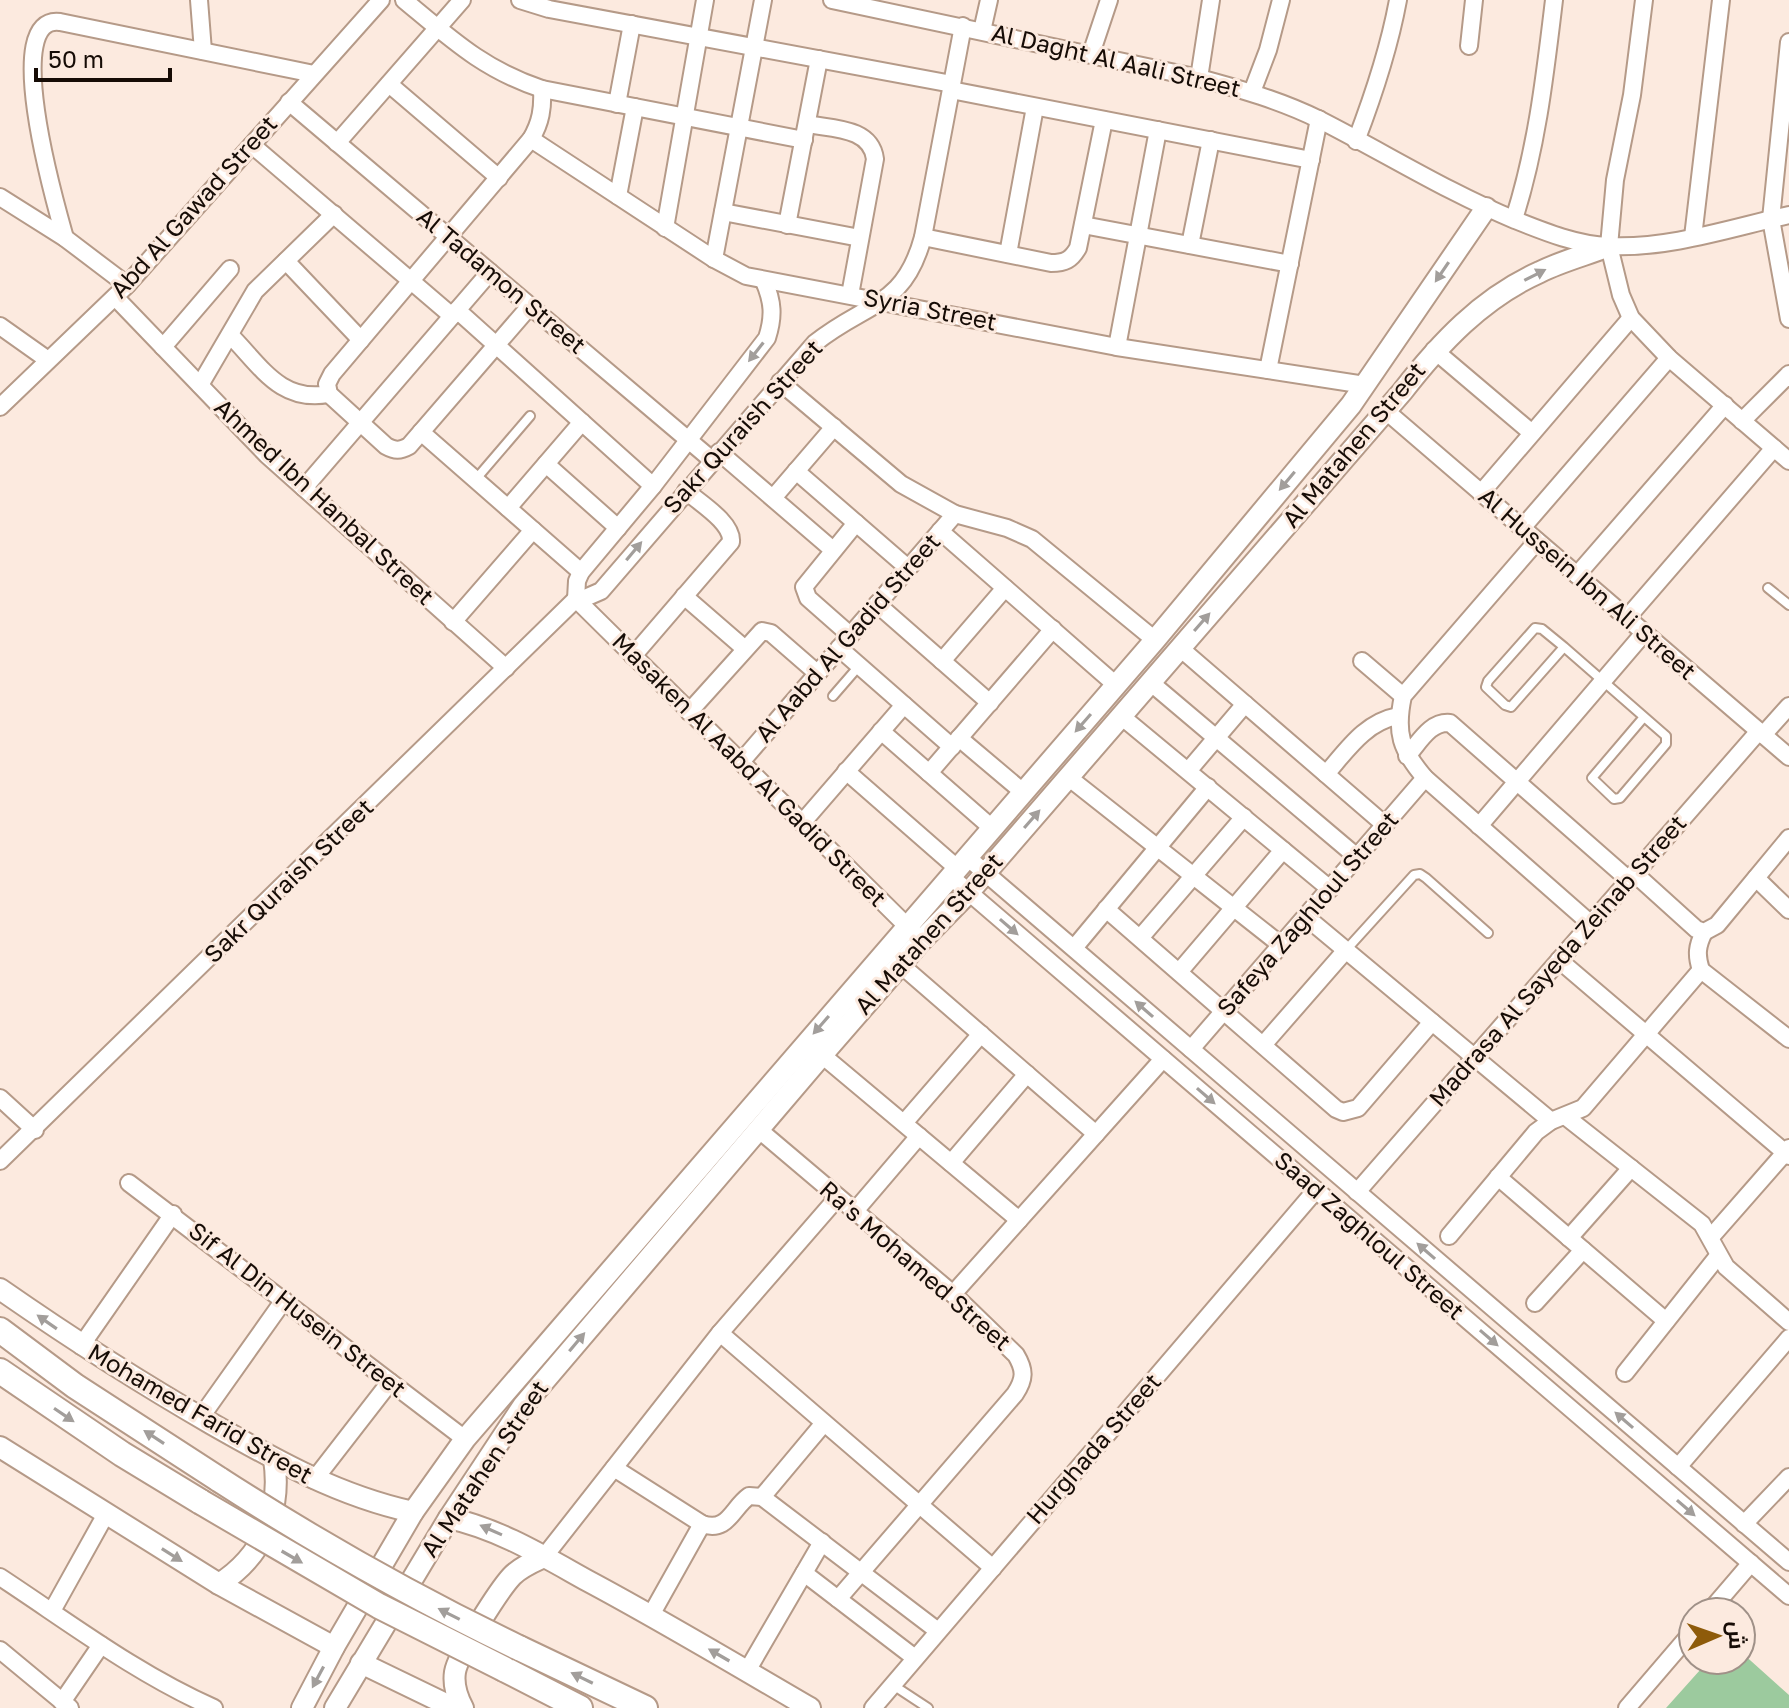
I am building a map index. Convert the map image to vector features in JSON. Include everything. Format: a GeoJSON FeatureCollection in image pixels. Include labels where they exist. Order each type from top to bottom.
{"type":"FeatureCollection","features":[{"type":"Feature","properties":{"kind":"main road"},"geometry":{"type":"LineString","coordinates":[[0,1330],[75,1386],[348,1559],[457,1618],[645,1708]]}},
{"type":"Feature","properties":{"kind":"main road"},"geometry":{"type":"LineString","coordinates":[[0,1371],[122,1454],[379,1606],[580,1708]]}},
{"type":"Feature","properties":{"kind":"street"},"geometry":{"type":"LineString","coordinates":[[199,0],[203,51]]}},
{"type":"Feature","properties":{"kind":"street","name":"Abd Al Gawad Street"},"geometry":{"type":"LineString","coordinates":[[0,407],[121,291],[381,0]]}},
{"type":"Feature","properties":{"kind":"street"},"geometry":{"type":"LineString","coordinates":[[404,0],[490,68],[542,89],[739,128],[859,134],[868,139],[874,148],[875,159],[850,295]]}},
{"type":"Feature","properties":{"kind":"street"},"geometry":{"type":"LineString","coordinates":[[337,143],[462,0]]}},
{"type":"Feature","properties":{"kind":"street"},"geometry":{"type":"LineString","coordinates":[[520,0],[549,9],[819,59],[1035,107],[1311,160]]}},
{"type":"Feature","properties":{"kind":"street"},"geometry":{"type":"LineString","coordinates":[[665,228],[705,0]]}},
{"type":"Feature","properties":{"kind":"street"},"geometry":{"type":"LineString","coordinates":[[714,259],[763,0]]}},
{"type":"Feature","properties":{"kind":"street","name":"Al Daght Al Aali Street"},"geometry":{"type":"LineString","coordinates":[[832,0],[910,8],[982,31],[1252,92],[1319,119],[1486,208],[1566,238],[1609,246],[1651,244],[1789,215]]}},
{"type":"Feature","properties":{"kind":"street"},"geometry":{"type":"LineString","coordinates":[[982,31],[989,0]]}},
{"type":"Feature","properties":{"kind":"street"},"geometry":{"type":"LineString","coordinates":[[1091,54],[1109,0]]}},
{"type":"Feature","properties":{"kind":"street"},"geometry":{"type":"LineString","coordinates":[[1199,78],[1211,0]]}},
{"type":"Feature","properties":{"kind":"street"},"geometry":{"type":"LineString","coordinates":[[1252,92],[1268,50],[1281,0]]}},
{"type":"Feature","properties":{"kind":"street"},"geometry":{"type":"LineString","coordinates":[[1356,141],[1376,89],[1398,0]]}},
{"type":"Feature","properties":{"kind":"street"},"geometry":{"type":"LineString","coordinates":[[1469,46],[1474,0]]}},
{"type":"Feature","properties":{"kind":"street"},"geometry":{"type":"LineString","coordinates":[[1514,219],[1537,133],[1554,0]]}},
{"type":"Feature","properties":{"kind":"street"},"geometry":{"type":"LineString","coordinates":[[1644,0],[1632,95],[1615,180],[1609,246],[1617,283],[1631,318],[1669,358],[1789,461]]}},
{"type":"Feature","properties":{"kind":"street"},"geometry":{"type":"LineString","coordinates":[[1693,237],[1721,0]]}},
{"type":"Feature","properties":{"kind":"street"},"geometry":{"type":"LineString","coordinates":[[65,238],[33,124],[27,70],[35,33],[41,25],[50,21],[60,22],[314,74]]}},
{"type":"Feature","properties":{"kind":"street"},"geometry":{"type":"LineString","coordinates":[[617,104],[632,24]]}},
{"type":"Feature","properties":{"kind":"street","name":"Sakr Quraish Street"},"geometry":{"type":"LineString","coordinates":[[0,1161],[576,599],[601,591],[815,343],[836,326],[885,301],[903,284],[916,262],[923,237],[963,26]]}},
{"type":"Feature","properties":{"kind":"street"},"geometry":{"type":"LineString","coordinates":[[1789,42],[1771,219],[1789,319]]}},
{"type":"Feature","properties":{"kind":"street"},"geometry":{"type":"LineString","coordinates":[[787,225],[819,59]]}},
{"type":"Feature","properties":{"kind":"street"},"geometry":{"type":"LineString","coordinates":[[389,84],[499,178]]}},
{"type":"Feature","properties":{"kind":"street"},"geometry":{"type":"LineString","coordinates":[[530,306],[409,446],[402,450],[393,450],[329,394],[327,384],[332,374],[531,139],[539,126],[543,108],[542,89]]}},
{"type":"Feature","properties":{"kind":"street","name":"Al Tadamon Street"},"geometry":{"type":"LineString","coordinates":[[289,102],[689,440],[773,498],[833,550]]}},
{"type":"Feature","properties":{"kind":"street"},"geometry":{"type":"LineString","coordinates":[[618,196],[635,107]]}},
{"type":"Feature","properties":{"kind":"street"},"geometry":{"type":"LineString","coordinates":[[1008,254],[1035,107]]}},
{"type":"Feature","properties":{"kind":"street"},"geometry":{"type":"LineString","coordinates":[[1268,370],[1319,119]]}},
{"type":"Feature","properties":{"kind":"street"},"geometry":{"type":"LineString","coordinates":[[923,237],[1062,263],[1072,258],[1078,248],[1104,120]]}},
{"type":"Feature","properties":{"kind":"street"},"geometry":{"type":"LineString","coordinates":[[1117,347],[1158,130]]}},
{"type":"Feature","properties":{"kind":"street","name":"Syria Street"},"geometry":{"type":"LineString","coordinates":[[531,139],[730,269],[764,281],[885,301],[1117,347],[1268,370],[1370,378]]}},
{"type":"Feature","properties":{"kind":"street"},"geometry":{"type":"LineString","coordinates":[[1190,245],[1211,140]]}},
{"type":"Feature","properties":{"kind":"street"},"geometry":{"type":"LineString","coordinates":[[252,145],[412,282],[496,345],[653,486]]}},
{"type":"Feature","properties":{"kind":"street","name":"Ahmed Ibn Hanbal Street"},"geometry":{"type":"LineString","coordinates":[[0,197],[65,238],[121,291],[163,347],[267,455],[506,668]]}},
{"type":"Feature","properties":{"kind":"street","name":"Al Matahen Street"},"geometry":{"type":"LineString","coordinates":[[302,1708],[413,1512],[465,1439],[1155,640],[1351,405],[1486,208]]}},
{"type":"Feature","properties":{"kind":"street"},"geometry":{"type":"LineString","coordinates":[[723,212],[860,238]]}},
{"type":"Feature","properties":{"kind":"street"},"geometry":{"type":"LineString","coordinates":[[200,385],[255,291],[334,214]]}},
{"type":"Feature","properties":{"kind":"street"},"geometry":{"type":"LineString","coordinates":[[1083,225],[1290,264]]}},
{"type":"Feature","properties":{"kind":"street","name":"Al Matahen Street"},"geometry":{"type":"LineString","coordinates":[[335,1708],[449,1518],[523,1406],[822,1055],[921,941],[969,892],[1380,418],[1434,350],[1502,293],[1540,272],[1609,246]]}},
{"type":"Feature","properties":{"kind":"street"},"geometry":{"type":"LineString","coordinates":[[286,261],[361,340]]}},
{"type":"Feature","properties":{"kind":"street"},"geometry":{"type":"LineString","coordinates":[[163,347],[230,269]]}},
{"type":"Feature","properties":{"kind":"street"},"geometry":{"type":"LineString","coordinates":[[304,488],[490,272]]}},
{"type":"Feature","properties":{"kind":"street","name":"Sakr Quraish Street"},"geometry":{"type":"LineString","coordinates":[[576,599],[581,572],[653,486],[767,338],[773,319],[772,299],[764,281]]}},
{"type":"Feature","properties":{"kind":"street"},"geometry":{"type":"LineString","coordinates":[[1481,493],[1631,318]]}},
{"type":"Feature","properties":{"kind":"street"},"geometry":{"type":"LineString","coordinates":[[0,326],[48,360]]}},
{"type":"Feature","properties":{"kind":"street"},"geometry":{"type":"LineString","coordinates":[[230,335],[283,388],[297,395],[313,397],[329,394]]}},
{"type":"Feature","properties":{"kind":"street"},"geometry":{"type":"LineString","coordinates":[[1434,350],[1532,433]]}},
{"type":"Feature","properties":{"kind":"street"},"geometry":{"type":"LineString","coordinates":[[1522,528],[1669,358]]}},
{"type":"Feature","properties":{"kind":"street"},"geometry":{"type":"LineString","coordinates":[[1742,421],[1789,374]]}},
{"type":"Feature","properties":{"kind":"street"},"geometry":{"type":"LineString","coordinates":[[1370,378],[1391,380],[1402,392]]}},
{"type":"Feature","properties":{"kind":"street"},"geometry":{"type":"LineString","coordinates":[[780,382],[901,484],[955,514],[1007,528],[1032,539],[1155,640]]}},
{"type":"Feature","properties":{"kind":"street"},"geometry":{"type":"LineString","coordinates":[[1351,405],[1362,417],[1380,418]]}},
{"type":"Feature","properties":{"kind":"street"},"geometry":{"type":"LineString","coordinates":[[1577,575],[1725,405]]}},
{"type":"Feature","properties":{"kind":"street","name":"Al Hussein Ibn Ali Street"},"geometry":{"type":"LineString","coordinates":[[1380,418],[1481,493],[1789,757]]}},
{"type":"Feature","properties":{"kind":"street"},"geometry":{"type":"LineString","coordinates":[[508,508],[582,422]]}},
{"type":"Feature","properties":{"kind":"street"},"geometry":{"type":"LineString","coordinates":[[773,498],[834,427]]}},
{"type":"Feature","properties":{"kind":"street"},"geometry":{"type":"LineString","coordinates":[[421,432],[581,572]]}},
{"type":"Feature","properties":{"kind":"street"},"geometry":{"type":"LineString","coordinates":[[1627,618],[1774,448]]}},
{"type":"Feature","properties":{"kind":"street"},"geometry":{"type":"LineString","coordinates":[[546,464],[618,528]]}},
{"type":"Feature","properties":{"kind":"street"},"geometry":{"type":"LineString","coordinates":[[796,471],[908,568]]}},
{"type":"Feature","properties":{"kind":"street"},"geometry":{"type":"LineString","coordinates":[[633,656],[731,542],[728,528],[686,491]]}},
{"type":"Feature","properties":{"kind":"street","name":"Al Aabd Al Gadid Street"},"geometry":{"type":"LineString","coordinates":[[741,762],[955,514]]}},
{"type":"Feature","properties":{"kind":"street"},"geometry":{"type":"LineString","coordinates":[[856,523],[806,581],[804,593],[844,642],[859,666],[904,705],[1023,792]]}},
{"type":"Feature","properties":{"kind":"street"},"geometry":{"type":"LineString","coordinates":[[453,622],[533,530]]}},
{"type":"Feature","properties":{"kind":"street"},"geometry":{"type":"LineString","coordinates":[[940,531],[1116,685]]}},
{"type":"Feature","properties":{"kind":"street"},"geometry":{"type":"LineString","coordinates":[[1537,541],[1403,696],[1398,716],[1400,737],[1407,756],[1425,778],[1591,924]]}},
{"type":"Feature","properties":{"kind":"street"},"geometry":{"type":"LineString","coordinates":[[942,661],[1005,588]]}},
{"type":"Feature","properties":{"kind":"street"},"geometry":{"type":"LineString","coordinates":[[684,596],[744,648]]}},
{"type":"Feature","properties":{"kind":"street","name":"Masaken Al Aabd Al Gadid Street"},"geometry":{"type":"LineString","coordinates":[[576,599],[921,941]]}},
{"type":"Feature","properties":{"kind":"street"},"geometry":{"type":"LineString","coordinates":[[877,604],[990,703]]}},
{"type":"Feature","properties":{"kind":"street"},"geometry":{"type":"LineString","coordinates":[[929,773],[1053,629]]}},
{"type":"Feature","properties":{"kind":"street"},"geometry":{"type":"LineString","coordinates":[[689,712],[757,633],[767,631],[817,673]]}},
{"type":"Feature","properties":{"kind":"street"},"geometry":{"type":"LineString","coordinates":[[1479,826],[1644,633]]}},
{"type":"Feature","properties":{"kind":"street"},"geometry":{"type":"LineString","coordinates":[[1180,648],[1385,825]]}},
{"type":"Feature","properties":{"kind":"street"},"geometry":{"type":"LineString","coordinates":[[1362,661],[1403,696]]}},
{"type":"Feature","properties":{"kind":"street"},"geometry":{"type":"LineString","coordinates":[[1150,682],[1357,857]]}},
{"type":"Feature","properties":{"kind":"street"},"geometry":{"type":"LineString","coordinates":[[1188,771],[1245,704]]}},
{"type":"Feature","properties":{"kind":"street"},"geometry":{"type":"LineString","coordinates":[[802,823],[904,705]]}},
{"type":"Feature","properties":{"kind":"street","name":"Madrasa Al Sayeda Zeinab Street"},"geometry":{"type":"LineString","coordinates":[[1357,1192],[1632,877],[1789,706]]}},
{"type":"Feature","properties":{"kind":"street"},"geometry":{"type":"LineString","coordinates":[[1121,716],[1330,889]]}},
{"type":"Feature","properties":{"kind":"street"},"geometry":{"type":"LineString","coordinates":[[1326,774],[1364,731],[1398,716]]}},
{"type":"Feature","properties":{"kind":"street"},"geometry":{"type":"LineString","coordinates":[[1407,756],[1434,726],[1450,723],[1632,877],[1696,929],[1704,932]]}},
{"type":"Feature","properties":{"kind":"street"},"geometry":{"type":"LineString","coordinates":[[881,731],[992,828]]}},
{"type":"Feature","properties":{"kind":"street"},"geometry":{"type":"LineString","coordinates":[[846,771],[958,867]]}},
{"type":"Feature","properties":{"kind":"street"},"geometry":{"type":"LineString","coordinates":[[1068,777],[1281,945]]}},
{"type":"Feature","properties":{"kind":"street","name":"Safeya Zaghloul Street"},"geometry":{"type":"LineString","coordinates":[[1191,1049],[1425,778]]}},
{"type":"Feature","properties":{"kind":"street"},"geometry":{"type":"LineString","coordinates":[[1074,948],[1208,787]]}},
{"type":"Feature","properties":{"kind":"street"},"geometry":{"type":"LineString","coordinates":[[1140,938],[1244,817]]}},
{"type":"Feature","properties":{"kind":"street"},"geometry":{"type":"LineString","coordinates":[[1789,838],[1717,925],[1704,932],[1698,944],[1697,957],[1701,970],[1789,1039]]}},
{"type":"Feature","properties":{"kind":"street"},"geometry":{"type":"LineString","coordinates":[[1179,972],[1283,850]]}},
{"type":"Feature","properties":{"kind":"street","name":"Saad Zaghloul Street"},"geometry":{"type":"LineString","coordinates":[[958,867],[985,872],[1789,1562]]}},
{"type":"Feature","properties":{"kind":"street","name":"Saad Zaghloul Street"},"geometry":{"type":"LineString","coordinates":[[958,867],[969,892],[1789,1596]]}},
{"type":"Feature","properties":{"kind":"street"},"geometry":{"type":"LineString","coordinates":[[1756,878],[1789,910]]}},
{"type":"Feature","properties":{"kind":"street"},"geometry":{"type":"LineString","coordinates":[[1106,909],[1336,1109],[1351,1111],[1358,1108],[1432,1022]]}},
{"type":"Feature","properties":{"kind":"street"},"geometry":{"type":"LineString","coordinates":[[1306,917],[1474,1057],[1631,1168],[1702,1224],[1726,1267],[1789,1322]]}},
{"type":"Feature","properties":{"kind":"street"},"geometry":{"type":"LineString","coordinates":[[1263,1045],[1346,950]]}},
{"type":"Feature","properties":{"kind":"street"},"geometry":{"type":"LineString","coordinates":[[1559,960],[1788,1152],[1711,1237]]}},
{"type":"Feature","properties":{"kind":"street"},"geometry":{"type":"LineString","coordinates":[[901,965],[1096,1134]]}},
{"type":"Feature","properties":{"kind":"street"},"geometry":{"type":"LineString","coordinates":[[1449,1236],[1536,1132],[1583,1108],[1701,970]]}},
{"type":"Feature","properties":{"kind":"street"},"geometry":{"type":"LineString","coordinates":[[904,1123],[981,1034]]}},
{"type":"Feature","properties":{"kind":"street"},"geometry":{"type":"LineString","coordinates":[[822,1055],[1019,1220]]}},
{"type":"Feature","properties":{"kind":"street"},"geometry":{"type":"LineString","coordinates":[[953,1294],[1163,1059]]}},
{"type":"Feature","properties":{"kind":"street"},"geometry":{"type":"LineString","coordinates":[[951,1163],[1027,1074]]}},
{"type":"Feature","properties":{"kind":"street"},"geometry":{"type":"LineString","coordinates":[[0,1098],[35,1130]]}},
{"type":"Feature","properties":{"kind":"street","name":"Ra's Mohamed Street"},"geometry":{"type":"LineString","coordinates":[[758,1129],[953,1294],[1016,1355],[1023,1367],[1023,1381],[1015,1394],[838,1599]]}},
{"type":"Feature","properties":{"kind":"street"},"geometry":{"type":"LineString","coordinates":[[855,1211],[919,1136]]}},
{"type":"Feature","properties":{"kind":"street"},"geometry":{"type":"LineString","coordinates":[[1569,1238],[1631,1168]]}},
{"type":"Feature","properties":{"kind":"street"},"geometry":{"type":"LineString","coordinates":[[1498,1177],[1666,1321]]}},
{"type":"Feature","properties":{"kind":"street","name":"Sif Al Din Husein Street"},"geometry":{"type":"LineString","coordinates":[[129,1183],[465,1439]]}},
{"type":"Feature","properties":{"kind":"street","name":"Hurghada Street"},"geometry":{"type":"LineString","coordinates":[[873,1708],[1316,1190]]}},
{"type":"Feature","properties":{"kind":"street"},"geometry":{"type":"LineString","coordinates":[[463,1708],[454,1675],[460,1656],[509,1580],[525,1566],[544,1557],[720,1333],[838,1197]]}},
{"type":"Feature","properties":{"kind":"street"},"geometry":{"type":"LineString","coordinates":[[81,1346],[173,1214]]}},
{"type":"Feature","properties":{"kind":"street"},"geometry":{"type":"LineString","coordinates":[[1535,1303],[1583,1250]]}},
{"type":"Feature","properties":{"kind":"street"},"geometry":{"type":"LineString","coordinates":[[1625,1373],[1718,1256]]}},
{"type":"Feature","properties":{"kind":"street","name":"Mohamed Farid Street"},"geometry":{"type":"LineString","coordinates":[[0,1289],[81,1346],[274,1459],[314,1480],[362,1499],[413,1512]]}},
{"type":"Feature","properties":{"kind":"street"},"geometry":{"type":"LineString","coordinates":[[201,1417],[284,1300]]}},
{"type":"Feature","properties":{"kind":"street"},"geometry":{"type":"LineString","coordinates":[[720,1333],[993,1568]]}},
{"type":"Feature","properties":{"kind":"street"},"geometry":{"type":"LineString","coordinates":[[1678,1467],[1789,1338]]}},
{"type":"Feature","properties":{"kind":"street"},"geometry":{"type":"LineString","coordinates":[[314,1480],[390,1382]]}},
{"type":"Feature","properties":{"kind":"street"},"geometry":{"type":"LineString","coordinates":[[762,1497],[824,1423]]}},
{"type":"Feature","properties":{"kind":"street"},"geometry":{"type":"LineString","coordinates":[[0,1447],[219,1584],[334,1647]]}},
{"type":"Feature","properties":{"kind":"street"},"geometry":{"type":"LineString","coordinates":[[219,1584],[242,1567],[267,1531],[277,1488],[274,1459]]}},
{"type":"Feature","properties":{"kind":"street"},"geometry":{"type":"LineString","coordinates":[[614,1468],[712,1528],[722,1526],[749,1496],[762,1497],[938,1631]]}},
{"type":"Feature","properties":{"kind":"street"},"geometry":{"type":"LineString","coordinates":[[1744,1524],[1789,1477]]}},
{"type":"Feature","properties":{"kind":"street"},"geometry":{"type":"LineString","coordinates":[[52,1611],[106,1514]]}},
{"type":"Feature","properties":{"kind":"street"},"geometry":{"type":"LineString","coordinates":[[449,1518],[484,1527],[544,1557],[810,1708]]}},
{"type":"Feature","properties":{"kind":"street"},"geometry":{"type":"LineString","coordinates":[[651,1615],[702,1524]]}},
{"type":"Feature","properties":{"kind":"street"},"geometry":{"type":"LineString","coordinates":[[747,1671],[822,1542]]}},
{"type":"Feature","properties":{"kind":"street"},"geometry":{"type":"LineString","coordinates":[[1723,1596],[1751,1563]]}},
{"type":"Feature","properties":{"kind":"street"},"geometry":{"type":"LineString","coordinates":[[804,1573],[915,1658]]}},
{"type":"Feature","properties":{"kind":"street"},"geometry":{"type":"LineString","coordinates":[[0,1577],[101,1645],[181,1693],[214,1708]]}},
{"type":"Feature","properties":{"kind":"street"},"geometry":{"type":"LineString","coordinates":[[0,1650],[66,1705],[101,1645]]}},
{"type":"Feature","properties":{"kind":"street"},"geometry":{"type":"LineString","coordinates":[[1627,1708],[1677,1650]]}},
{"type":"Feature","properties":{"kind":"street"},"geometry":{"type":"LineString","coordinates":[[361,1663],[454,1708]]}},
{"type":"Feature","properties":{"kind":"lane"},"geometry":{"type":"LineString","coordinates":[[475,480],[530,416]]}},
{"type":"Feature","properties":{"kind":"lane"},"geometry":{"type":"LineString","coordinates":[[1768,588],[1789,605]]}},
{"type":"Feature","properties":{"kind":"lane"},"geometry":{"type":"LineString","coordinates":[[1564,647],[1511,707],[1486,687],[1535,628],[1542,629],[1564,647],[1666,736],[1668,741],[1620,798],[1614,799],[1592,778],[1644,717]]}},
{"type":"Feature","properties":{"kind":"lane"},"geometry":{"type":"LineString","coordinates":[[833,696],[859,666]]}},
{"type":"Feature","properties":{"kind":"lane"},"geometry":{"type":"LineString","coordinates":[[1346,950],[1414,875],[1420,874],[1488,933]]}},
{"type":"Feature","properties":{"kind":"lane"},"geometry":{"type":"LineString","coordinates":[[893,1685],[928,1708]]}},
{"type":"Feature","properties":{"kind":"green space"},"geometry":{"type":"Polygon","coordinates":[[[1757,1666],[1789,1695],[1789,1708],[1666,1708],[1695,1676],[1757,1676],[1757,1666]]]}}]}
